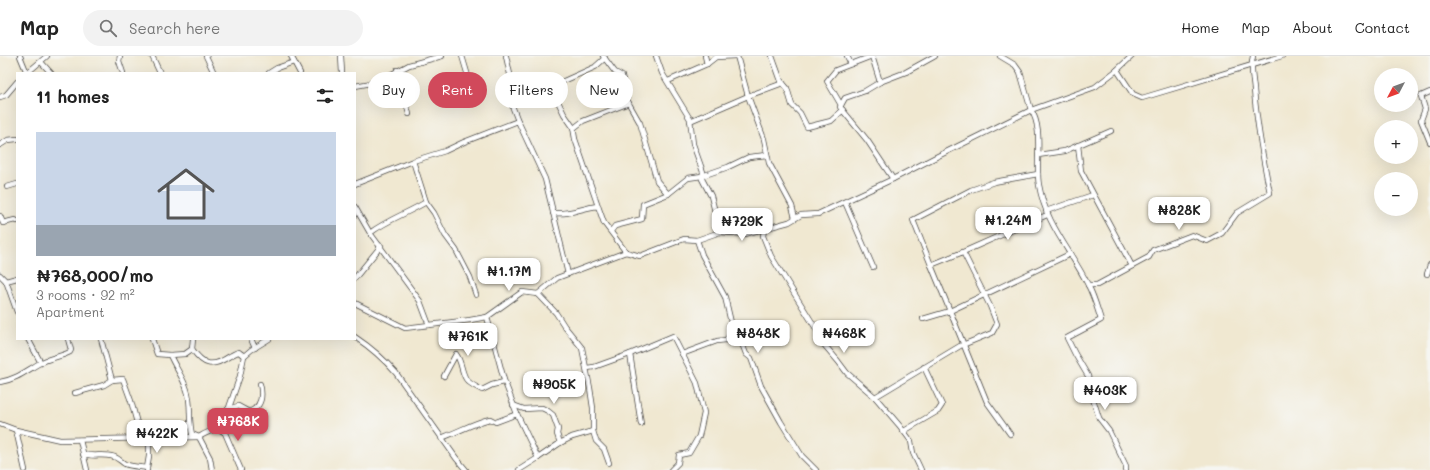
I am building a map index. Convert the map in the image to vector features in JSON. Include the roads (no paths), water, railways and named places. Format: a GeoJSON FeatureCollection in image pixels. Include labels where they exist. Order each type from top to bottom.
{"type":"FeatureCollection","features":[{"type":"Feature","properties":{"kind":"street"},"geometry":{"type":"LineString","coordinates":[[20,56],[27,72]]}},
{"type":"Feature","properties":{"kind":"street"},"geometry":{"type":"LineString","coordinates":[[28,72],[47,56]]}},
{"type":"Feature","properties":{"kind":"street"},"geometry":{"type":"LineString","coordinates":[[120,56],[119,61],[123,72]]}},
{"type":"Feature","properties":{"kind":"street"},"geometry":{"type":"LineString","coordinates":[[152,56],[160,72]]}},
{"type":"Feature","properties":{"kind":"street"},"geometry":{"type":"LineString","coordinates":[[206,56],[214,72]]}},
{"type":"Feature","properties":{"kind":"street"},"geometry":{"type":"LineString","coordinates":[[290,56],[299,72]]}},
{"type":"Feature","properties":{"kind":"street"},"geometry":{"type":"LineString","coordinates":[[341,56],[342,72]]}},
{"type":"Feature","properties":{"kind":"street"},"geometry":{"type":"LineString","coordinates":[[356,86],[376,82],[397,70],[430,57],[442,56]]}},
{"type":"Feature","properties":{"kind":"street"},"geometry":{"type":"LineString","coordinates":[[462,56],[467,72]]}},
{"type":"Feature","properties":{"kind":"street"},"geometry":{"type":"LineString","coordinates":[[506,56],[510,72]]}},
{"type":"Feature","properties":{"kind":"street"},"geometry":{"type":"LineString","coordinates":[[656,56],[662,73],[690,121],[693,144],[703,172],[702,180],[711,196],[720,232]]}},
{"type":"Feature","properties":{"kind":"street"},"geometry":{"type":"LineString","coordinates":[[705,56],[707,64]]}},
{"type":"Feature","properties":{"kind":"street"},"geometry":{"type":"LineString","coordinates":[[668,81],[707,64],[716,57],[736,56],[748,96],[764,139],[769,163],[792,206],[795,218]]}},
{"type":"Feature","properties":{"kind":"street"},"geometry":{"type":"LineString","coordinates":[[772,56],[782,83],[787,88],[792,105],[800,113],[807,127],[831,121],[842,108],[845,98],[865,91],[880,82],[906,72],[935,56]]}},
{"type":"Feature","properties":{"kind":"street"},"geometry":{"type":"LineString","coordinates":[[847,56],[851,64]]}},
{"type":"Feature","properties":{"kind":"street"},"geometry":{"type":"LineString","coordinates":[[880,82],[872,56],[836,70],[827,81],[842,108],[867,140],[893,179]]}},
{"type":"Feature","properties":{"kind":"street"},"geometry":{"type":"LineString","coordinates":[[1002,56],[1020,72],[1031,110],[1035,116],[1038,141],[1038,184],[1047,213],[1088,286],[1101,320],[1067,338],[1074,354],[1088,376],[1099,418],[1109,431],[1126,466],[1126,470]]}},
{"type":"Feature","properties":{"kind":"street"},"geometry":{"type":"LineString","coordinates":[[538,294],[556,278],[626,252],[640,256],[684,239],[697,240],[720,232],[745,234],[789,222],[801,215],[818,214],[893,179],[1031,110],[1094,87],[1117,70],[1132,56]]}},
{"type":"Feature","properties":{"kind":"street"},"geometry":{"type":"LineString","coordinates":[[1088,286],[1097,285],[1150,257],[1153,250],[1192,235],[1207,241],[1222,233],[1237,213],[1270,193],[1262,151],[1251,65],[1253,56]]}},
{"type":"Feature","properties":{"kind":"street"},"geometry":{"type":"LineString","coordinates":[[1117,70],[1133,94],[1142,98],[1282,56]]}},
{"type":"Feature","properties":{"kind":"street"},"geometry":{"type":"LineString","coordinates":[[568,79],[595,67],[604,57],[615,72]]}},
{"type":"Feature","properties":{"kind":"street"},"geometry":{"type":"LineString","coordinates":[[41,62],[50,72]]}},
{"type":"Feature","properties":{"kind":"street"},"geometry":{"type":"LineString","coordinates":[[271,72],[294,62]]}},
{"type":"Feature","properties":{"kind":"street"},"geometry":{"type":"LineString","coordinates":[[397,70],[409,114]]}},
{"type":"Feature","properties":{"kind":"street"},"geometry":{"type":"LineString","coordinates":[[0,97],[6,95],[16,83]]}},
{"type":"Feature","properties":{"kind":"street"},"geometry":{"type":"LineString","coordinates":[[690,121],[782,83]]}},
{"type":"Feature","properties":{"kind":"street"},"geometry":{"type":"LineString","coordinates":[[1430,92],[1422,96],[1425,109],[1421,120],[1430,142]]}},
{"type":"Feature","properties":{"kind":"street"},"geometry":{"type":"LineString","coordinates":[[513,108],[545,179],[568,274]]}},
{"type":"Feature","properties":{"kind":"street"},"geometry":{"type":"LineString","coordinates":[[561,108],[574,128],[575,140],[604,223],[626,252]]}},
{"type":"Feature","properties":{"kind":"street"},"geometry":{"type":"LineString","coordinates":[[574,128],[583,121],[618,108]]}},
{"type":"Feature","properties":{"kind":"street"},"geometry":{"type":"LineString","coordinates":[[631,108],[640,123],[657,181],[668,194]]}},
{"type":"Feature","properties":{"kind":"street"},"geometry":{"type":"LineString","coordinates":[[356,184],[413,161],[446,151],[464,142],[518,121]]}},
{"type":"Feature","properties":{"kind":"street"},"geometry":{"type":"LineString","coordinates":[[1038,155],[1065,151],[1111,131]]}},
{"type":"Feature","properties":{"kind":"street"},"geometry":{"type":"LineString","coordinates":[[0,145],[8,140],[16,139]]}},
{"type":"Feature","properties":{"kind":"street"},"geometry":{"type":"LineString","coordinates":[[1078,145],[1081,171],[1092,195],[1132,266]]}},
{"type":"Feature","properties":{"kind":"street"},"geometry":{"type":"LineString","coordinates":[[611,231],[615,226],[642,218],[643,204],[668,194],[688,178],[702,176],[728,167],[749,157],[767,155]]}},
{"type":"Feature","properties":{"kind":"street"},"geometry":{"type":"LineString","coordinates":[[413,161],[426,202],[434,213],[444,235],[456,250],[470,276],[476,295]]}},
{"type":"Feature","properties":{"kind":"street"},"geometry":{"type":"LineString","coordinates":[[1010,434],[988,402],[913,220],[971,190],[994,182],[1038,174]]}},
{"type":"Feature","properties":{"kind":"street"},"geometry":{"type":"LineString","coordinates":[[7,187],[16,184]]}},
{"type":"Feature","properties":{"kind":"street"},"geometry":{"type":"LineString","coordinates":[[931,265],[963,252],[1047,213],[1092,195]]}},
{"type":"Feature","properties":{"kind":"street"},"geometry":{"type":"LineString","coordinates":[[370,233],[381,225],[426,202]]}},
{"type":"Feature","properties":{"kind":"street"},"geometry":{"type":"LineString","coordinates":[[845,202],[873,267]]}},
{"type":"Feature","properties":{"kind":"street"},"geometry":{"type":"LineString","coordinates":[[553,213],[565,215],[588,207],[598,206]]}},
{"type":"Feature","properties":{"kind":"street"},"geometry":{"type":"LineString","coordinates":[[356,209],[370,233],[420,301],[429,325]]}},
{"type":"Feature","properties":{"kind":"street"},"geometry":{"type":"LineString","coordinates":[[0,216],[3,223],[16,220]]}},
{"type":"Feature","properties":{"kind":"street"},"geometry":{"type":"LineString","coordinates":[[764,230],[763,236],[771,256],[820,335],[821,341],[847,373],[875,397],[904,431],[910,441],[913,453],[921,470]]}},
{"type":"Feature","properties":{"kind":"street"},"geometry":{"type":"LineString","coordinates":[[682,354],[717,341],[726,340],[732,331],[725,297],[702,255],[697,240]]}},
{"type":"Feature","properties":{"kind":"street"},"geometry":{"type":"LineString","coordinates":[[356,277],[381,246]]}},
{"type":"Feature","properties":{"kind":"street"},"geometry":{"type":"LineString","coordinates":[[875,397],[964,344],[992,333],[997,324],[995,317],[963,252]]}},
{"type":"Feature","properties":{"kind":"street"},"geometry":{"type":"LineString","coordinates":[[923,319],[950,311],[1070,254]]}},
{"type":"Feature","properties":{"kind":"street"},"geometry":{"type":"LineString","coordinates":[[1427,274],[1430,265]]}},
{"type":"Feature","properties":{"kind":"street"},"geometry":{"type":"LineString","coordinates":[[0,275],[6,281],[16,309]]}},
{"type":"Feature","properties":{"kind":"street"},"geometry":{"type":"LineString","coordinates":[[6,281],[16,278]]}},
{"type":"Feature","properties":{"kind":"street"},"geometry":{"type":"LineString","coordinates":[[356,304],[405,328],[487,317],[522,292],[538,294],[556,313],[582,348],[587,368],[593,408],[592,431],[596,441],[604,449],[609,463]]}},
{"type":"Feature","properties":{"kind":"street"},"geometry":{"type":"LineString","coordinates":[[487,317],[504,382],[517,414],[538,458]]}},
{"type":"Feature","properties":{"kind":"street"},"geometry":{"type":"LineString","coordinates":[[732,331],[738,333],[746,354],[751,358],[761,386],[781,422],[802,456],[816,470]]}},
{"type":"Feature","properties":{"kind":"street"},"geometry":{"type":"LineString","coordinates":[[587,368],[594,367],[630,354],[673,336],[696,383],[704,413],[699,436],[689,453],[679,455],[678,463],[670,470]]}},
{"type":"Feature","properties":{"kind":"street"},"geometry":{"type":"LineString","coordinates":[[356,338],[370,348],[396,373],[441,438],[466,470]]}},
{"type":"Feature","properties":{"kind":"street"},"geometry":{"type":"LineString","coordinates":[[29,340],[41,363]]}},
{"type":"Feature","properties":{"kind":"street"},"geometry":{"type":"LineString","coordinates":[[0,382],[8,381],[41,363],[70,352],[71,350],[68,340]]}},
{"type":"Feature","properties":{"kind":"street"},"geometry":{"type":"LineString","coordinates":[[100,340],[112,380]]}},
{"type":"Feature","properties":{"kind":"street"},"geometry":{"type":"LineString","coordinates":[[152,340],[157,354],[185,354],[192,349]]}},
{"type":"Feature","properties":{"kind":"street"},"geometry":{"type":"LineString","coordinates":[[193,340],[192,349],[199,358],[206,363],[214,364],[223,361],[236,352],[240,352],[244,356]]}},
{"type":"Feature","properties":{"kind":"street"},"geometry":{"type":"LineString","coordinates":[[251,340],[254,348]]}},
{"type":"Feature","properties":{"kind":"street"},"geometry":{"type":"LineString","coordinates":[[0,424],[16,430],[54,440],[199,437],[218,428],[225,419],[240,376],[244,356],[267,340]]}},
{"type":"Feature","properties":{"kind":"street"},"geometry":{"type":"LineString","coordinates":[[444,376],[456,354],[461,361],[466,379],[472,385],[482,390],[492,385],[504,382]]}},
{"type":"Feature","properties":{"kind":"street"},"geometry":{"type":"LineString","coordinates":[[630,354],[641,424]]}},
{"type":"Feature","properties":{"kind":"street"},"geometry":{"type":"LineString","coordinates":[[170,355],[187,390],[190,405],[190,424],[192,434],[199,437],[210,458],[212,470]]}},
{"type":"Feature","properties":{"kind":"street"},"geometry":{"type":"LineString","coordinates":[[904,431],[938,411],[942,405],[924,367]]}},
{"type":"Feature","properties":{"kind":"street"},"geometry":{"type":"LineString","coordinates":[[75,393],[104,385],[112,380],[123,380],[131,401],[141,438]]}},
{"type":"Feature","properties":{"kind":"street"},"geometry":{"type":"LineString","coordinates":[[228,409],[238,406],[249,412],[256,408],[262,397],[260,384]]}},
{"type":"Feature","properties":{"kind":"street"},"geometry":{"type":"LineString","coordinates":[[513,405],[524,409],[542,408],[553,415],[558,429],[557,434],[560,442]]}},
{"type":"Feature","properties":{"kind":"street"},"geometry":{"type":"LineString","coordinates":[[441,438],[462,430],[475,422],[490,419],[496,422],[517,414]]}},
{"type":"Feature","properties":{"kind":"street"},"geometry":{"type":"LineString","coordinates":[[180,438],[183,430],[190,424]]}},
{"type":"Feature","properties":{"kind":"street"},"geometry":{"type":"LineString","coordinates":[[218,428],[225,433],[240,470]]}},
{"type":"Feature","properties":{"kind":"street"},"geometry":{"type":"LineString","coordinates":[[16,430],[25,470]]}},
{"type":"Feature","properties":{"kind":"street"},"geometry":{"type":"LineString","coordinates":[[519,470],[560,442],[592,431]]}},
{"type":"Feature","properties":{"kind":"street"},"geometry":{"type":"LineString","coordinates":[[83,454],[90,456],[114,456],[125,465],[147,469],[149,438]]}},
{"type":"Feature","properties":{"kind":"street"},"geometry":{"type":"LineString","coordinates":[[80,440],[87,470]]}}]}
